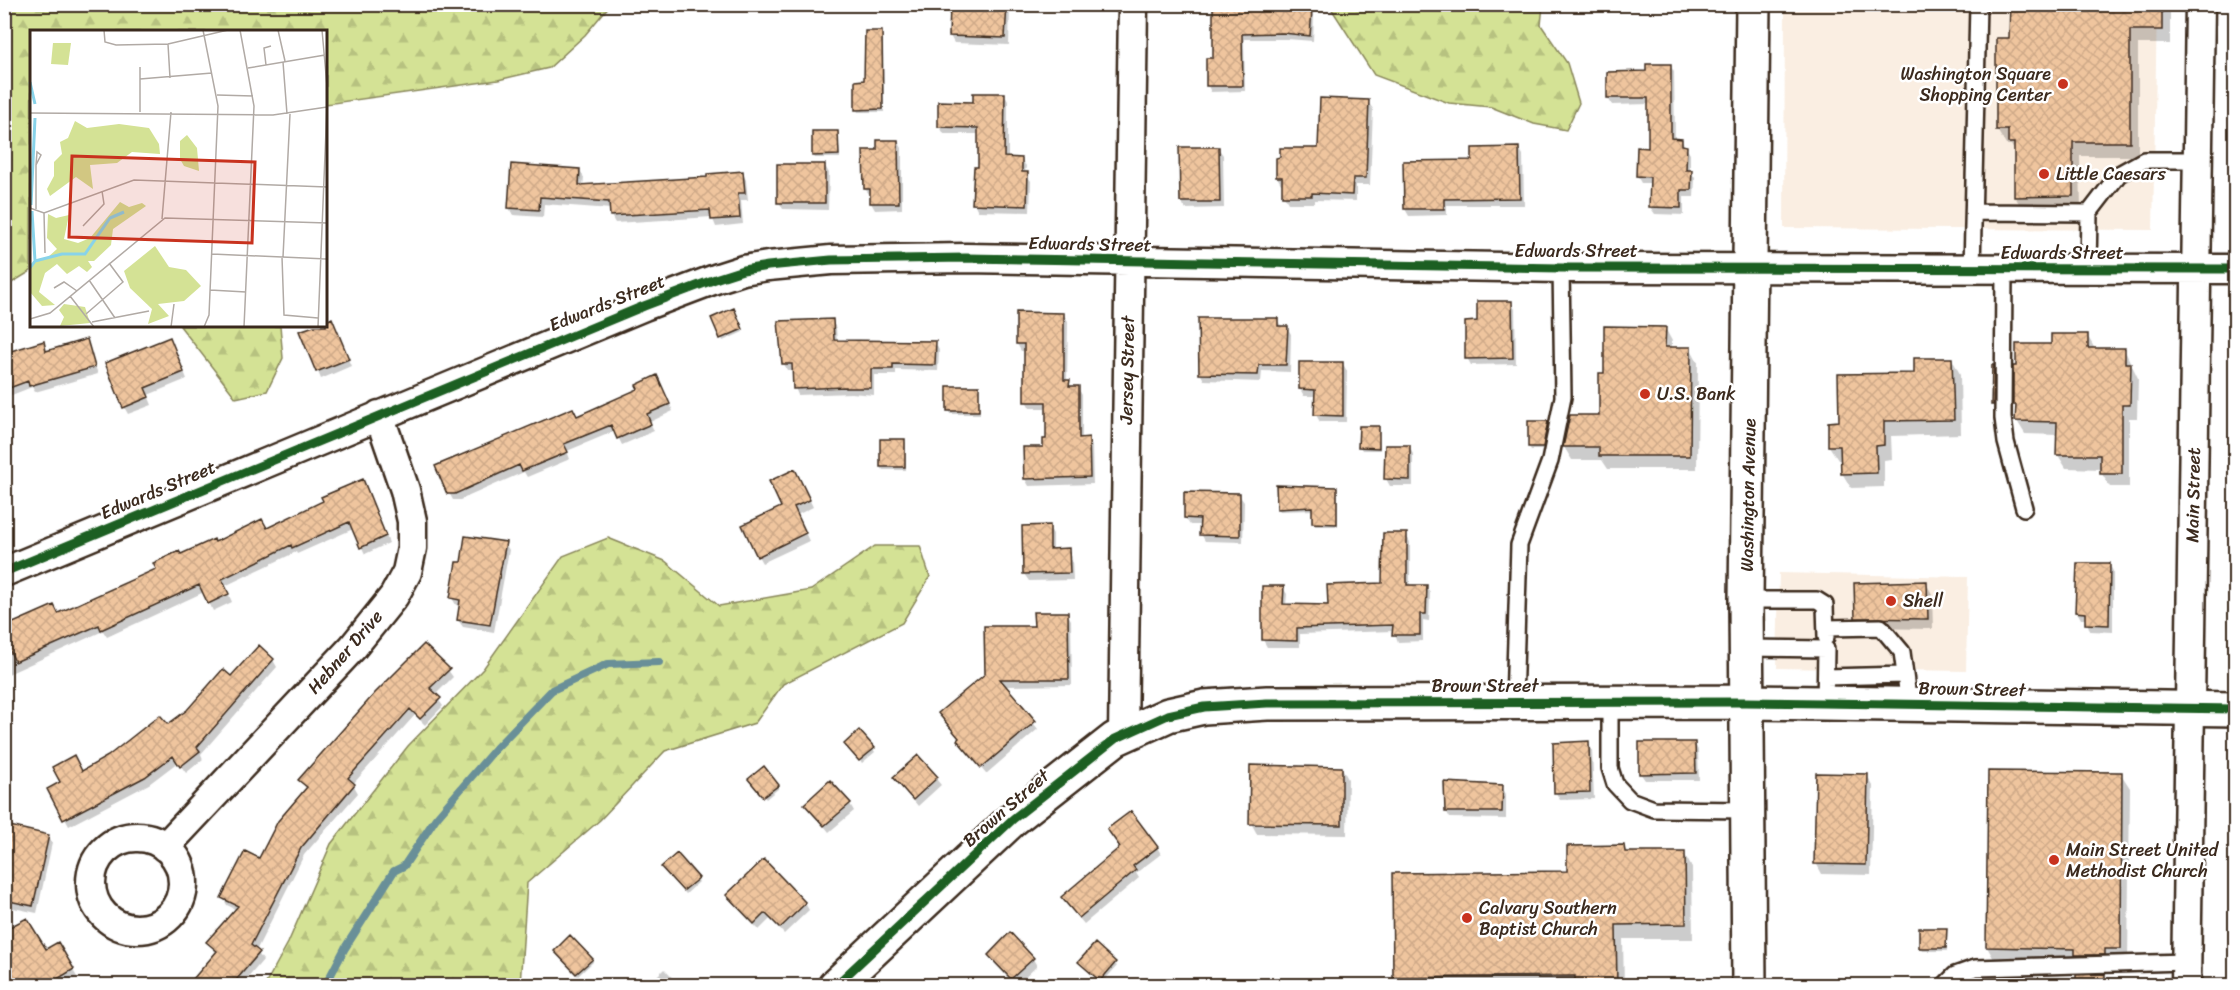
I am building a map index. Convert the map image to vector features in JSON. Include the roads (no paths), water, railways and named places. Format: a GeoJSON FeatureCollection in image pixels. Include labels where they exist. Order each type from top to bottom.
{"type":"FeatureCollection","features":[{"type":"Feature","properties":{"kind":"street","name":"Jersey Street"},"geometry":{"type":"LineString","coordinates":[[1123,736],[1133,4]]}},
{"type":"Feature","properties":{"kind":"street","name":"Washington Avenue"},"geometry":{"type":"LineString","coordinates":[[1749,986],[1746,600],[1753,4]]}},
{"type":"Feature","properties":{"kind":"street","name":"Main Street"},"geometry":{"type":"LineString","coordinates":[[2186,974],[2200,4]]}},
{"type":"Feature","properties":{"kind":"street","name":"Edwards Street"},"geometry":{"type":"LineString","coordinates":[[4,572],[644,306],[717,278],[743,270],[768,266],[831,260],[966,258],[1561,268],[2235,269]]}},
{"type":"Feature","properties":{"kind":"street","name":"Hebner Drive"},"geometry":{"type":"LineString","coordinates":[[165,846],[352,647],[394,596],[407,572],[412,548],[412,520],[405,490],[379,415]]}},
{"type":"Feature","properties":{"kind":"street","name":"Brown Street"},"geometry":{"type":"LineString","coordinates":[[835,986],[1013,819],[1115,739],[1168,715],[1204,707],[1267,702],[1746,702],[1826,690],[1907,690],[2191,709],[2235,709]]}},
{"type":"Feature","properties":{"kind":"lane"},"geometry":{"type":"LineString","coordinates":[[1972,270],[1978,4]]}},
{"type":"Feature","properties":{"kind":"lane"},"geometry":{"type":"LineString","coordinates":[[2088,270],[2089,213],[2119,174],[2144,160],[2197,160]]}},
{"type":"Feature","properties":{"kind":"lane"},"geometry":{"type":"LineString","coordinates":[[1974,212],[2089,213]]}},
{"type":"Feature","properties":{"kind":"lane"},"geometry":{"type":"LineString","coordinates":[[1514,702],[1519,545],[1550,461],[1563,397],[1561,268]]}},
{"type":"Feature","properties":{"kind":"lane"},"geometry":{"type":"LineString","coordinates":[[2004,270],[2003,418],[2006,442],[2024,508]]}},
{"type":"Feature","properties":{"kind":"lane"},"geometry":{"type":"LineString","coordinates":[[1746,600],[1817,600],[1825,604],[1826,690]]}},
{"type":"Feature","properties":{"kind":"lane"},"geometry":{"type":"LineString","coordinates":[[1826,628],[1881,627],[1902,652],[1907,690]]}},
{"type":"Feature","properties":{"kind":"lane"},"geometry":{"type":"LineString","coordinates":[[1746,648],[1826,649]]}},
{"type":"Feature","properties":{"kind":"lane"},"geometry":{"type":"LineString","coordinates":[[1610,702],[1610,768],[1615,784],[1630,800],[1654,809],[1747,810]]}},
{"type":"Feature","properties":{"kind":"lane"},"geometry":{"type":"LineString","coordinates":[[1944,986],[1955,975],[1975,968],[2186,974]]}},
{"type":"Feature","properties":{"kind":"waterway"},"geometry":{"type":"LineString","coordinates":[[325,986],[345,948],[394,871],[404,866],[436,818],[496,748],[552,690],[608,664],[659,662]]}},
{"type":"Feature","properties":{"kind":"place","name":"Washington Square Shopping Center"},"geometry":{"type":"Point","coordinates":[2063,84]}},
{"type":"Feature","properties":{"kind":"place","name":"Little Caesars"},"geometry":{"type":"Point","coordinates":[2044,174]}},
{"type":"Feature","properties":{"kind":"place","name":"U.S. Bank"},"geometry":{"type":"Point","coordinates":[1645,394]}},
{"type":"Feature","properties":{"kind":"place","name":"Shell"},"geometry":{"type":"Point","coordinates":[1891,601]}},
{"type":"Feature","properties":{"kind":"place","name":"Main Street United Methodist Church"},"geometry":{"type":"Point","coordinates":[2054,860]}},
{"type":"Feature","properties":{"kind":"place","name":"Calvary Southern Baptist Church"},"geometry":{"type":"Point","coordinates":[1467,918]}}]}
